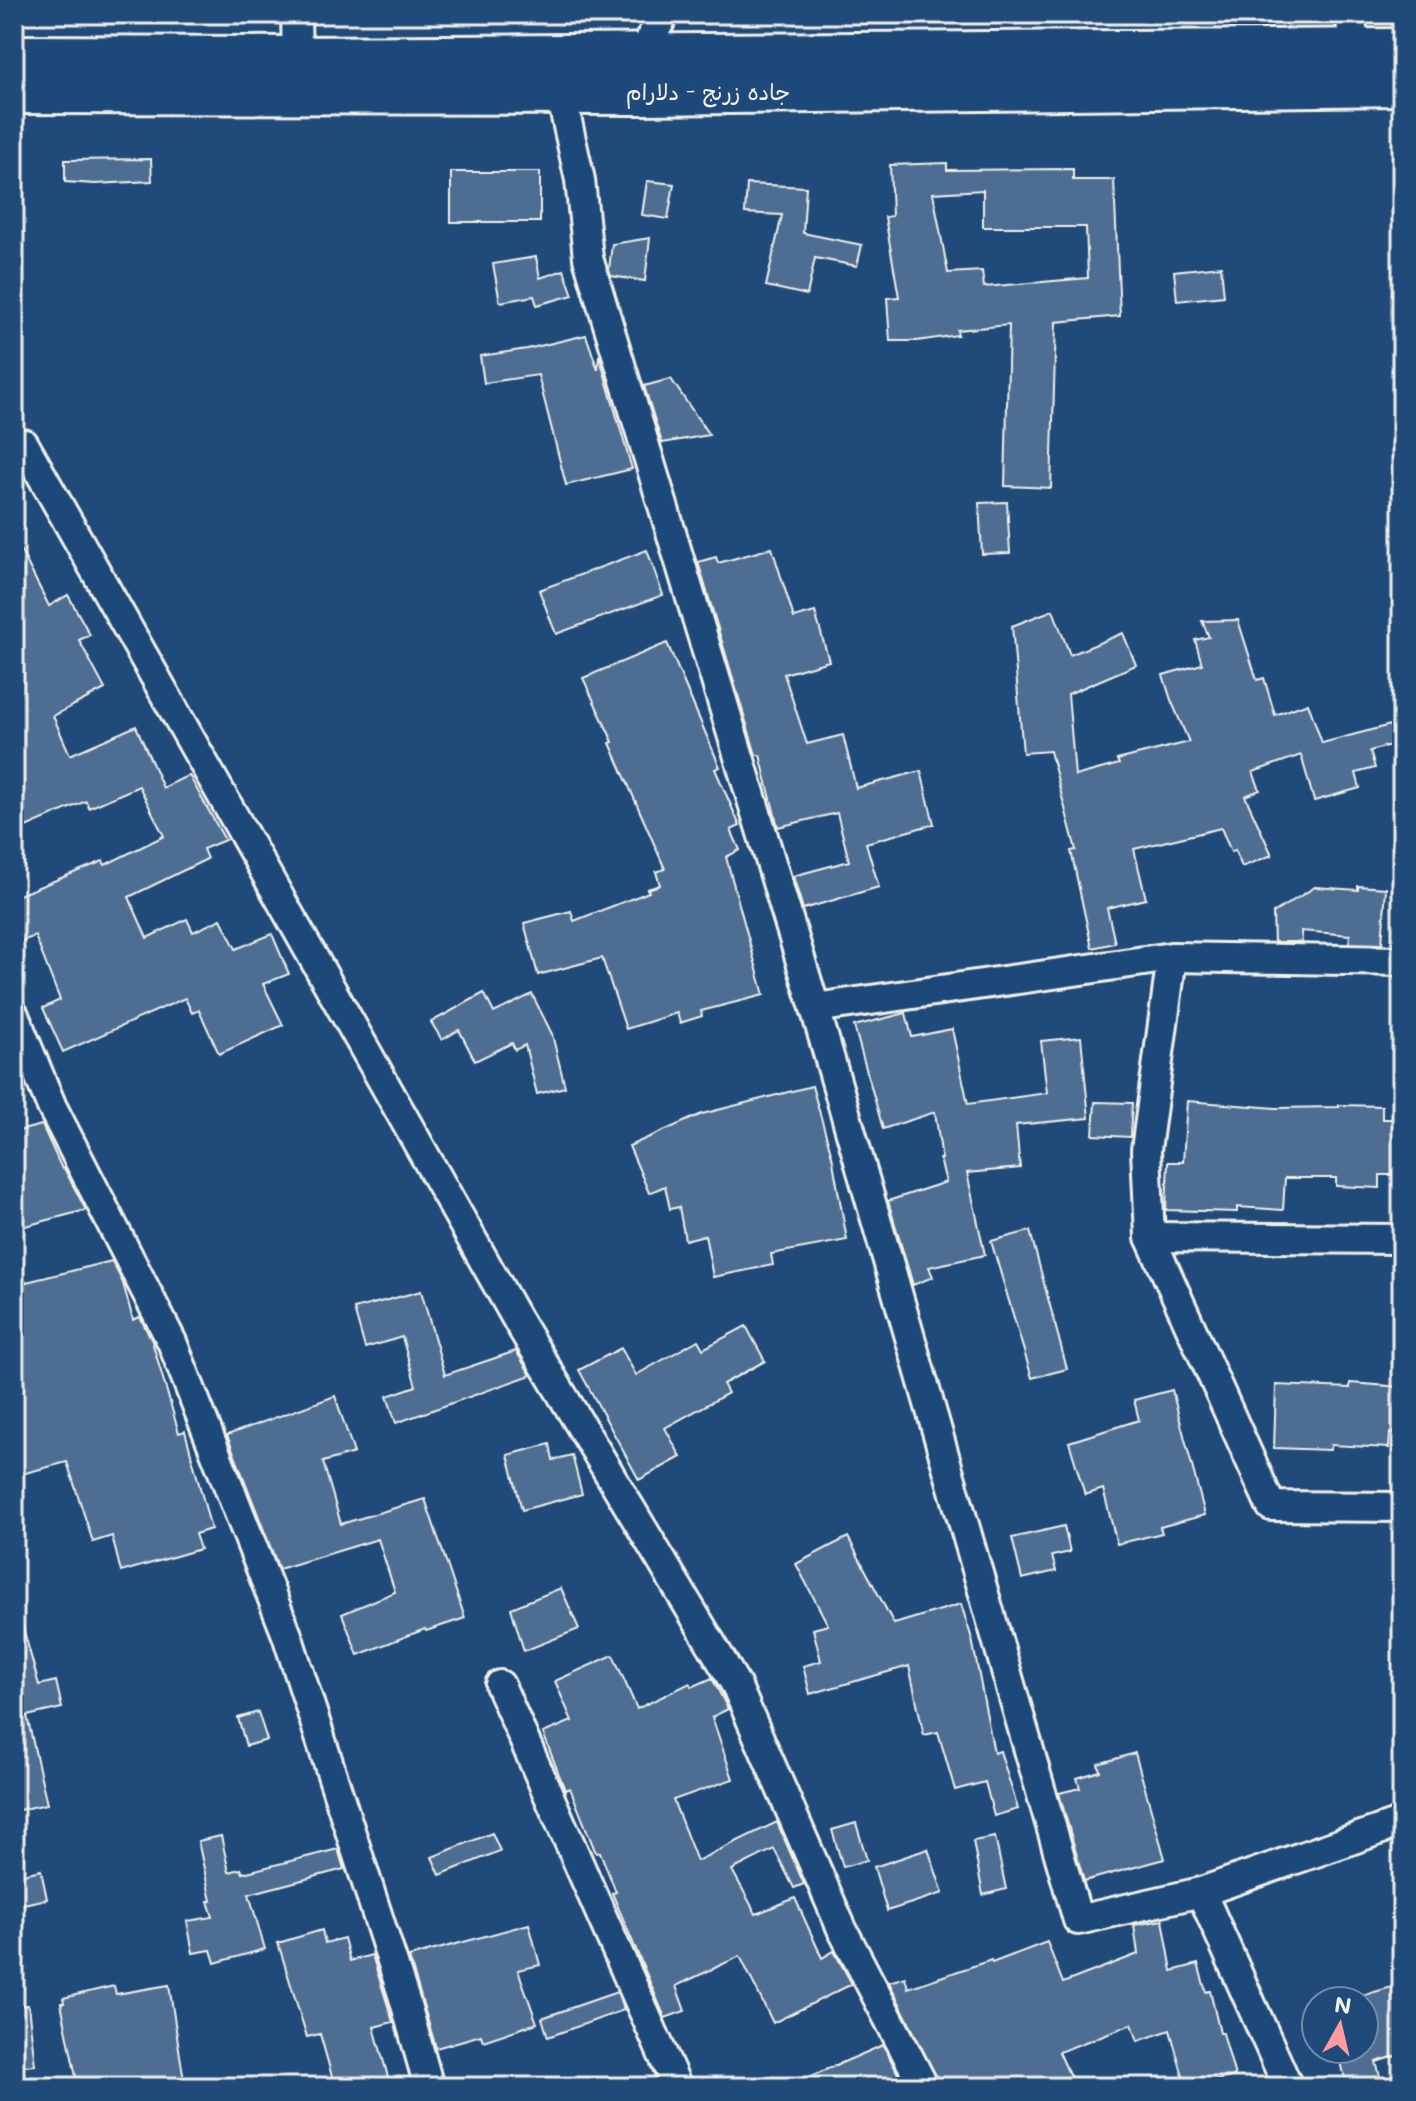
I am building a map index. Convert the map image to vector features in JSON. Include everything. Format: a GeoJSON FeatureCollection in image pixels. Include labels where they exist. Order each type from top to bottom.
{"type":"FeatureCollection","features":[{"type":"Feature","properties":{"kind":"highway","name":"جاده زرنج - دلارام"},"geometry":{"type":"LineString","coordinates":[[14,91],[560,90],[642,74],[1352,33],[1402,51]]}},
{"type":"Feature","properties":{"kind":"highway","name":"جاده زرنج - دلارام"},"geometry":{"type":"LineString","coordinates":[[14,58],[297,59],[642,74],[1402,83]]}},
{"type":"Feature","properties":{"kind":"street"},"geometry":{"type":"LineString","coordinates":[[296,14],[297,59]]}},
{"type":"Feature","properties":{"kind":"street"},"geometry":{"type":"LineString","coordinates":[[642,74],[664,14]]}},
{"type":"Feature","properties":{"kind":"street"},"geometry":{"type":"LineString","coordinates":[[560,90],[580,180],[588,258],[815,1008],[1078,1920],[1201,1892],[1402,1822]]}},
{"type":"Feature","properties":{"kind":"street"},"geometry":{"type":"LineString","coordinates":[[24,444],[518,1321],[736,1685],[842,1929],[924,2087]]}},
{"type":"Feature","properties":{"kind":"street"},"geometry":{"type":"LineString","coordinates":[[815,1008],[1172,957],[1402,961]]}},
{"type":"Feature","properties":{"kind":"street"},"geometry":{"type":"LineString","coordinates":[[1172,957],[1146,1150],[1150,1237],[1271,1506],[1402,1507]]}},
{"type":"Feature","properties":{"kind":"street"},"geometry":{"type":"LineString","coordinates":[[14,1015],[52,1107],[172,1342],[287,1635],[405,2001],[429,2087]]}},
{"type":"Feature","properties":{"kind":"street"},"geometry":{"type":"LineString","coordinates":[[1150,1237],[1402,1239]]}},
{"type":"Feature","properties":{"kind":"street"},"geometry":{"type":"LineString","coordinates":[[500,1685],[677,2087]]}},
{"type":"Feature","properties":{"kind":"street"},"geometry":{"type":"LineString","coordinates":[[1201,1892],[1288,2087]]}},
{"type":"Feature","properties":{"kind":"building"},"geometry":{"type":"Polygon","coordinates":[[[151,159],[152,181],[65,182],[65,160],[151,159]]]}},
{"type":"Feature","properties":{"kind":"building"},"geometry":{"type":"Polygon","coordinates":[[[947,163],[947,170],[1073,169],[1073,180],[1114,180],[1120,316],[1056,322],[1051,488],[1005,486],[1009,325],[957,330],[958,335],[917,341],[890,341],[887,298],[899,297],[885,217],[892,216],[890,165],[947,163]],[[983,190],[933,193],[948,273],[982,271],[984,287],[1088,278],[1086,227],[983,227],[983,190]]]}},
{"type":"Feature","properties":{"kind":"building"},"geometry":{"type":"Polygon","coordinates":[[[451,172],[540,172],[540,222],[451,222],[451,172]]]}},
{"type":"Feature","properties":{"kind":"building"},"geometry":{"type":"Polygon","coordinates":[[[647,181],[674,184],[668,219],[642,215],[647,181]]]}},
{"type":"Feature","properties":{"kind":"building"},"geometry":{"type":"Polygon","coordinates":[[[747,184],[806,187],[803,233],[862,245],[857,266],[815,258],[807,295],[766,286],[782,215],[745,213],[747,184]]]}},
{"type":"Feature","properties":{"kind":"building"},"geometry":{"type":"Polygon","coordinates":[[[650,238],[645,281],[611,276],[612,244],[650,238]]]}},
{"type":"Feature","properties":{"kind":"building"},"geometry":{"type":"Polygon","coordinates":[[[536,257],[540,278],[564,270],[573,295],[537,305],[534,296],[500,302],[493,264],[536,257]]]}},
{"type":"Feature","properties":{"kind":"building"},"geometry":{"type":"Polygon","coordinates":[[[1221,266],[1224,296],[1177,301],[1174,271],[1221,266]]]}},
{"type":"Feature","properties":{"kind":"building"},"geometry":{"type":"Polygon","coordinates":[[[586,335],[598,370],[599,355],[632,469],[566,485],[538,375],[484,383],[480,356],[586,335]]]}},
{"type":"Feature","properties":{"kind":"building"},"geometry":{"type":"Polygon","coordinates":[[[671,379],[709,435],[662,443],[644,386],[671,379]]]}},
{"type":"Feature","properties":{"kind":"building"},"geometry":{"type":"Polygon","coordinates":[[[1007,502],[1010,553],[982,554],[979,503],[1007,502]]]}},
{"type":"Feature","properties":{"kind":"building"},"geometry":{"type":"Polygon","coordinates":[[[14,537],[49,606],[68,595],[90,635],[79,640],[105,689],[53,716],[70,755],[136,726],[163,788],[189,775],[225,840],[203,849],[207,859],[129,897],[147,938],[187,919],[193,932],[221,919],[236,949],[272,934],[289,974],[263,984],[283,1025],[219,1054],[199,1010],[192,1013],[185,998],[63,1052],[43,1008],[60,1000],[35,936],[14,944],[14,897],[103,861],[105,865],[164,836],[139,786],[89,808],[86,801],[21,829],[14,813],[14,537]]]}},
{"type":"Feature","properties":{"kind":"building"},"geometry":{"type":"Polygon","coordinates":[[[772,548],[794,618],[815,612],[829,661],[784,674],[807,744],[843,735],[856,788],[921,771],[934,824],[866,843],[879,887],[803,909],[793,876],[849,861],[837,813],[778,827],[760,755],[756,755],[698,562],[716,557],[718,563],[772,548]]]}},
{"type":"Feature","properties":{"kind":"building"},"geometry":{"type":"Polygon","coordinates":[[[647,550],[663,595],[556,634],[539,590],[647,550]]]}},
{"type":"Feature","properties":{"kind":"building"},"geometry":{"type":"Polygon","coordinates":[[[1053,610],[1070,655],[1123,633],[1136,665],[1068,694],[1075,776],[1119,764],[1117,760],[1189,742],[1163,675],[1202,664],[1195,640],[1209,637],[1202,621],[1238,620],[1257,680],[1264,678],[1275,715],[1308,703],[1322,743],[1398,723],[1402,742],[1370,751],[1375,768],[1356,773],[1360,788],[1314,801],[1301,755],[1253,772],[1260,790],[1245,796],[1272,855],[1242,867],[1235,850],[1231,852],[1221,828],[1134,849],[1146,899],[1107,908],[1115,943],[1092,948],[1071,851],[1076,850],[1050,751],[1023,753],[1012,626],[1053,610]]]}},
{"type":"Feature","properties":{"kind":"building"},"geometry":{"type":"Polygon","coordinates":[[[667,643],[720,767],[715,769],[740,826],[731,830],[740,850],[726,857],[764,995],[701,1011],[702,1016],[680,1023],[677,1013],[626,1029],[602,958],[538,975],[524,923],[571,911],[574,921],[660,885],[656,872],[665,869],[583,678],[667,643]]]}},
{"type":"Feature","properties":{"kind":"building"},"geometry":{"type":"Polygon","coordinates":[[[1358,886],[1386,888],[1382,944],[1349,943],[1350,935],[1301,931],[1302,942],[1274,942],[1273,913],[1315,887],[1358,890],[1358,886]]]}},
{"type":"Feature","properties":{"kind":"building"},"geometry":{"type":"Polygon","coordinates":[[[484,993],[494,1013],[532,994],[552,1034],[565,1087],[537,1094],[525,1045],[515,1050],[512,1043],[475,1061],[459,1030],[442,1040],[431,1022],[484,993]]]}},
{"type":"Feature","properties":{"kind":"building"},"geometry":{"type":"Polygon","coordinates":[[[906,1013],[912,1037],[952,1029],[968,1104],[1047,1093],[1041,1041],[1081,1037],[1089,1118],[1016,1125],[1020,1168],[967,1173],[985,1255],[929,1267],[933,1277],[913,1285],[888,1201],[946,1182],[935,1112],[883,1129],[854,1026],[906,1013]]]}},
{"type":"Feature","properties":{"kind":"building"},"geometry":{"type":"Polygon","coordinates":[[[812,1086],[832,1156],[847,1240],[771,1254],[773,1265],[713,1277],[705,1235],[685,1240],[679,1207],[670,1209],[665,1186],[649,1193],[629,1146],[702,1114],[812,1086]]]}},
{"type":"Feature","properties":{"kind":"building"},"geometry":{"type":"Polygon","coordinates":[[[1187,1101],[1276,1108],[1382,1106],[1382,1119],[1402,1119],[1402,1175],[1380,1175],[1380,1188],[1336,1186],[1336,1178],[1285,1178],[1283,1210],[1237,1207],[1237,1212],[1166,1210],[1168,1162],[1183,1162],[1187,1101]]]}},
{"type":"Feature","properties":{"kind":"building"},"geometry":{"type":"Polygon","coordinates":[[[1095,1102],[1132,1103],[1130,1137],[1093,1135],[1095,1102]]]}},
{"type":"Feature","properties":{"kind":"building"},"geometry":{"type":"Polygon","coordinates":[[[42,1125],[62,1169],[86,1210],[14,1229],[14,1132],[42,1125]]]}},
{"type":"Feature","properties":{"kind":"building"},"geometry":{"type":"Polygon","coordinates":[[[1030,1231],[1067,1369],[1032,1378],[991,1241],[1030,1231]]]}},
{"type":"Feature","properties":{"kind":"building"},"geometry":{"type":"Polygon","coordinates":[[[112,1261],[123,1283],[133,1320],[140,1317],[152,1341],[179,1433],[185,1431],[211,1529],[195,1534],[200,1549],[121,1572],[112,1536],[93,1542],[67,1462],[14,1476],[14,1285],[112,1261]]]}},
{"type":"Feature","properties":{"kind":"building"},"geometry":{"type":"Polygon","coordinates":[[[421,1291],[445,1375],[516,1351],[531,1375],[396,1423],[387,1396],[416,1386],[402,1337],[365,1348],[354,1309],[421,1291]]]}},
{"type":"Feature","properties":{"kind":"building"},"geometry":{"type":"Polygon","coordinates":[[[746,1326],[765,1361],[723,1384],[728,1393],[665,1428],[681,1457],[639,1480],[579,1370],[621,1348],[636,1375],[698,1340],[703,1349],[746,1326]]]}},
{"type":"Feature","properties":{"kind":"building"},"geometry":{"type":"Polygon","coordinates":[[[1350,1383],[1402,1387],[1402,1434],[1390,1433],[1389,1448],[1331,1445],[1330,1450],[1274,1448],[1276,1385],[1350,1388],[1350,1383]]]}},
{"type":"Feature","properties":{"kind":"building"},"geometry":{"type":"Polygon","coordinates":[[[1172,1390],[1205,1515],[1160,1527],[1162,1533],[1117,1544],[1103,1489],[1085,1495],[1069,1442],[1139,1420],[1134,1400],[1172,1390]]]}},
{"type":"Feature","properties":{"kind":"building"},"geometry":{"type":"Polygon","coordinates":[[[335,1396],[354,1453],[323,1462],[341,1524],[425,1499],[465,1618],[425,1629],[358,1655],[342,1614],[395,1592],[378,1539],[279,1569],[227,1435],[335,1396]]]}},
{"type":"Feature","properties":{"kind":"building"},"geometry":{"type":"Polygon","coordinates":[[[550,1444],[553,1460],[572,1455],[582,1494],[522,1510],[508,1455],[550,1444]]]}},
{"type":"Feature","properties":{"kind":"building"},"geometry":{"type":"Polygon","coordinates":[[[1064,1526],[1070,1552],[1052,1556],[1056,1571],[1022,1579],[1012,1538],[1064,1526]]]}},
{"type":"Feature","properties":{"kind":"building"},"geometry":{"type":"Polygon","coordinates":[[[848,1537],[894,1624],[961,1604],[972,1639],[994,1753],[1000,1751],[1018,1809],[994,1816],[985,1782],[955,1790],[938,1732],[924,1735],[909,1666],[810,1694],[803,1666],[821,1661],[813,1629],[828,1625],[796,1564],[848,1537]]]}},
{"type":"Feature","properties":{"kind":"building"},"geometry":{"type":"Polygon","coordinates":[[[561,1588],[579,1629],[524,1651],[511,1608],[561,1588]]]}},
{"type":"Feature","properties":{"kind":"building"},"geometry":{"type":"Polygon","coordinates":[[[20,1617],[39,1685],[56,1681],[62,1708],[27,1716],[47,1804],[14,1811],[14,1618],[20,1617]]]}},
{"type":"Feature","properties":{"kind":"building"},"geometry":{"type":"Polygon","coordinates":[[[613,1655],[637,1709],[690,1683],[692,1687],[712,1678],[728,1709],[712,1717],[733,1779],[673,1800],[697,1861],[777,1822],[804,1884],[794,1888],[774,1849],[732,1870],[756,1914],[795,1898],[822,1958],[834,1951],[852,1984],[773,2023],[740,1956],[676,1986],[685,2011],[665,2018],[612,1893],[616,1892],[600,1852],[596,1853],[570,1788],[565,1790],[543,1733],[572,1721],[555,1681],[613,1655]]]}},
{"type":"Feature","properties":{"kind":"building"},"geometry":{"type":"Polygon","coordinates":[[[258,1712],[267,1740],[246,1746],[238,1718],[258,1712]]]}},
{"type":"Feature","properties":{"kind":"building"},"geometry":{"type":"Polygon","coordinates":[[[1135,1753],[1165,1859],[1084,1881],[1059,1793],[1080,1788],[1077,1778],[1100,1771],[1098,1764],[1135,1753]]]}},
{"type":"Feature","properties":{"kind":"building"},"geometry":{"type":"Polygon","coordinates":[[[856,1823],[867,1860],[843,1867],[832,1830],[856,1823]]]}},
{"type":"Feature","properties":{"kind":"building"},"geometry":{"type":"Polygon","coordinates":[[[492,1833],[500,1851],[440,1875],[432,1857],[492,1833]]]}},
{"type":"Feature","properties":{"kind":"building"},"geometry":{"type":"Polygon","coordinates":[[[221,1836],[229,1872],[241,1869],[243,1873],[338,1849],[344,1869],[249,1894],[265,1949],[215,1963],[211,1950],[193,1953],[187,1921],[213,1917],[198,1841],[221,1836]]]}},
{"type":"Feature","properties":{"kind":"building"},"geometry":{"type":"Polygon","coordinates":[[[995,1837],[1006,1889],[983,1895],[973,1841],[995,1837]]]}},
{"type":"Feature","properties":{"kind":"building"},"geometry":{"type":"Polygon","coordinates":[[[928,1849],[943,1893],[887,1911],[874,1867],[928,1849]]]}},
{"type":"Feature","properties":{"kind":"building"},"geometry":{"type":"Polygon","coordinates":[[[41,1870],[47,1899],[14,1906],[14,1876],[41,1870]]]}},
{"type":"Feature","properties":{"kind":"building"},"geometry":{"type":"Polygon","coordinates":[[[1163,1920],[1172,1971],[1198,1964],[1206,1992],[1210,1991],[1235,2076],[1186,2087],[1170,2030],[1138,2041],[1132,2024],[1059,2052],[1075,2087],[941,2087],[889,1982],[905,1977],[908,1988],[991,1960],[992,1963],[1047,1942],[1063,1983],[1138,1954],[1134,1925],[1163,1920]]]}},
{"type":"Feature","properties":{"kind":"building"},"geometry":{"type":"Polygon","coordinates":[[[529,1924],[540,1965],[518,1970],[537,2023],[483,2041],[481,2035],[436,2048],[409,1957],[529,1924]]]}},
{"type":"Feature","properties":{"kind":"building"},"geometry":{"type":"Polygon","coordinates":[[[322,1930],[325,1943],[344,1938],[350,1961],[372,1955],[393,2022],[374,2027],[388,2077],[352,2087],[335,2087],[320,2034],[307,2037],[278,1943],[322,1930]]]}},
{"type":"Feature","properties":{"kind":"building"},"geometry":{"type":"Polygon","coordinates":[[[169,1985],[185,2087],[142,2087],[141,2082],[117,2087],[78,2087],[61,2003],[64,2003],[63,1998],[114,1986],[116,1994],[169,1985]]]}},
{"type":"Feature","properties":{"kind":"building"},"geometry":{"type":"Polygon","coordinates":[[[1402,1987],[1402,2054],[1380,2061],[1380,1990],[1402,1987]]]}},
{"type":"Feature","properties":{"kind":"building"},"geometry":{"type":"Polygon","coordinates":[[[617,1992],[624,2010],[548,2037],[542,2018],[617,1992]]]}},
{"type":"Feature","properties":{"kind":"building"},"geometry":{"type":"Polygon","coordinates":[[[28,2005],[35,2065],[14,2067],[14,2006],[28,2005]]]}},
{"type":"Feature","properties":{"kind":"building"},"geometry":{"type":"Polygon","coordinates":[[[883,2045],[905,2087],[786,2087],[883,2045]]]}},
{"type":"Feature","properties":{"kind":"building"},"geometry":{"type":"Polygon","coordinates":[[[1342,2065],[1377,2065],[1383,2087],[1347,2087],[1342,2065]]]}}]}
